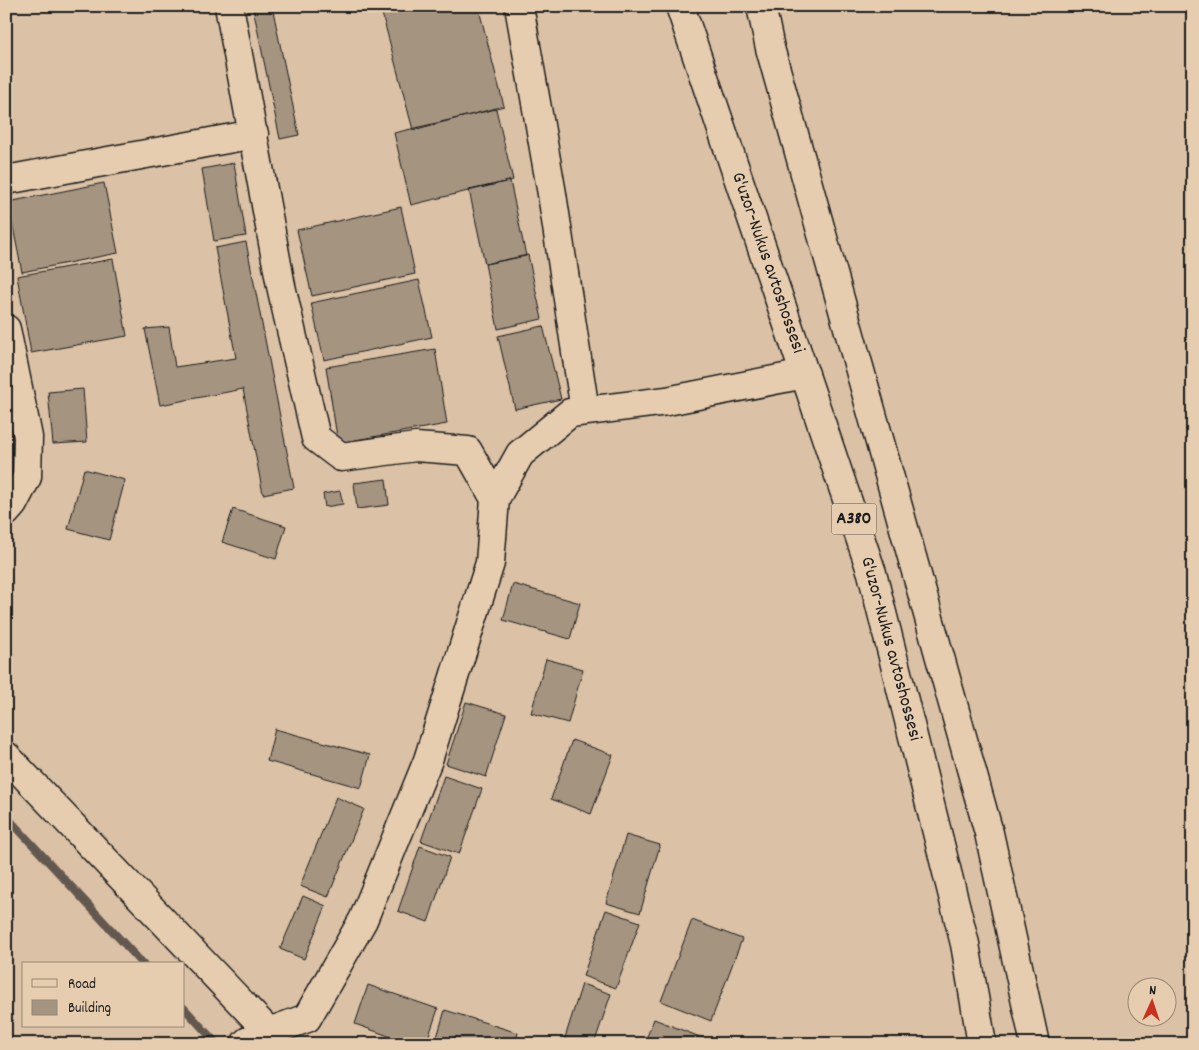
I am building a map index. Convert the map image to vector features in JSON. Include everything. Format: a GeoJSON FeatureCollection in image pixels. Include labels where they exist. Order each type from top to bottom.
{"type":"FeatureCollection","features":[{"type":"Feature","properties":{"kind":"main road"},"geometry":{"type":"LineString","coordinates":[[229,6],[281,286],[316,438],[341,457],[416,447],[468,451],[495,499]]}},
{"type":"Feature","properties":{"kind":"main road"},"geometry":{"type":"LineString","coordinates":[[519,6],[552,194],[585,411]]}},
{"type":"Feature","properties":{"kind":"main road","name":"G'uzor-Nukus avtoshossesi"},"geometry":{"type":"LineString","coordinates":[[680,6],[872,572],[965,944],[982,1044]]}},
{"type":"Feature","properties":{"kind":"main road"},"geometry":{"type":"LineString","coordinates":[[761,6],[770,48],[989,833],[1036,1044]]}},
{"type":"Feature","properties":{"kind":"main road"},"geometry":{"type":"LineString","coordinates":[[6,180],[254,134]]}},
{"type":"Feature","properties":{"kind":"main road"},"geometry":{"type":"LineString","coordinates":[[6,329],[28,437],[27,477],[13,504],[6,512]]}},
{"type":"Feature","properties":{"kind":"main road"},"geometry":{"type":"LineString","coordinates":[[6,756],[259,1040],[307,1018],[363,920],[428,760],[488,572],[495,499],[520,454],[570,413],[667,400],[805,374]]}},
{"type":"Feature","properties":{"kind":"building"},"geometry":{"type":"Polygon","coordinates":[[[272,6],[299,135],[280,139],[253,8],[272,6]]]}},
{"type":"Feature","properties":{"kind":"building"},"geometry":{"type":"Polygon","coordinates":[[[380,6],[478,6],[504,106],[413,130],[380,6]]]}},
{"type":"Feature","properties":{"kind":"building"},"geometry":{"type":"Polygon","coordinates":[[[496,109],[513,180],[411,205],[394,133],[496,109]]]}},
{"type":"Feature","properties":{"kind":"building"},"geometry":{"type":"Polygon","coordinates":[[[234,163],[246,236],[214,241],[202,169],[234,163]]]}},
{"type":"Feature","properties":{"kind":"building"},"geometry":{"type":"Polygon","coordinates":[[[510,181],[526,256],[485,264],[469,190],[510,181]]]}},
{"type":"Feature","properties":{"kind":"building"},"geometry":{"type":"Polygon","coordinates":[[[104,183],[118,253],[22,272],[8,202],[104,183]]]}},
{"type":"Feature","properties":{"kind":"building"},"geometry":{"type":"Polygon","coordinates":[[[401,207],[415,274],[312,296],[297,230],[401,207]]]}},
{"type":"Feature","properties":{"kind":"building"},"geometry":{"type":"Polygon","coordinates":[[[246,242],[294,488],[263,494],[243,389],[160,405],[145,329],[169,327],[175,367],[236,358],[215,248],[246,242]]]}},
{"type":"Feature","properties":{"kind":"building"},"geometry":{"type":"Polygon","coordinates":[[[528,255],[542,319],[498,329],[485,264],[528,255]]]}},
{"type":"Feature","properties":{"kind":"building"},"geometry":{"type":"Polygon","coordinates":[[[113,259],[127,336],[31,353],[17,276],[113,259]]]}},
{"type":"Feature","properties":{"kind":"building"},"geometry":{"type":"Polygon","coordinates":[[[419,280],[432,337],[324,360],[311,303],[419,280]]]}},
{"type":"Feature","properties":{"kind":"building"},"geometry":{"type":"Polygon","coordinates":[[[543,326],[561,399],[515,409],[498,336],[543,326]]]}},
{"type":"Feature","properties":{"kind":"building"},"geometry":{"type":"Polygon","coordinates":[[[435,349],[447,424],[338,443],[326,367],[435,349]]]}},
{"type":"Feature","properties":{"kind":"building"},"geometry":{"type":"Polygon","coordinates":[[[83,389],[87,442],[53,444],[48,392],[83,389]]]}},
{"type":"Feature","properties":{"kind":"building"},"geometry":{"type":"Polygon","coordinates":[[[84,469],[125,480],[109,540],[68,529],[84,469]]]}},
{"type":"Feature","properties":{"kind":"building"},"geometry":{"type":"Polygon","coordinates":[[[386,479],[389,505],[357,509],[354,483],[386,479]]]}},
{"type":"Feature","properties":{"kind":"building"},"geometry":{"type":"Polygon","coordinates":[[[340,491],[343,504],[325,507],[323,494],[340,491]]]}},
{"type":"Feature","properties":{"kind":"building"},"geometry":{"type":"Polygon","coordinates":[[[233,509],[286,526],[276,559],[222,542],[233,509]]]}},
{"type":"Feature","properties":{"kind":"building"},"geometry":{"type":"Polygon","coordinates":[[[513,584],[580,603],[570,639],[503,620],[513,584]]]}},
{"type":"Feature","properties":{"kind":"building"},"geometry":{"type":"Polygon","coordinates":[[[546,659],[583,669],[568,723],[531,713],[546,659]]]}},
{"type":"Feature","properties":{"kind":"building"},"geometry":{"type":"Polygon","coordinates":[[[466,702],[506,714],[486,777],[446,764],[466,702]]]}},
{"type":"Feature","properties":{"kind":"building"},"geometry":{"type":"Polygon","coordinates":[[[275,729],[370,755],[361,788],[267,761],[275,729]]]}},
{"type":"Feature","properties":{"kind":"building"},"geometry":{"type":"Polygon","coordinates":[[[572,740],[613,755],[591,814],[551,799],[572,740]]]}},
{"type":"Feature","properties":{"kind":"building"},"geometry":{"type":"Polygon","coordinates":[[[444,776],[482,789],[459,854],[421,841],[444,776]]]}},
{"type":"Feature","properties":{"kind":"building"},"geometry":{"type":"Polygon","coordinates":[[[336,797],[364,809],[328,897],[300,886],[336,797]]]}},
{"type":"Feature","properties":{"kind":"building"},"geometry":{"type":"Polygon","coordinates":[[[626,835],[660,845],[640,913],[606,903],[626,835]]]}},
{"type":"Feature","properties":{"kind":"building"},"geometry":{"type":"Polygon","coordinates":[[[420,846],[450,857],[428,922],[398,911],[420,846]]]}},
{"type":"Feature","properties":{"kind":"building"},"geometry":{"type":"Polygon","coordinates":[[[303,896],[326,906],[304,959],[280,949],[303,896]]]}},
{"type":"Feature","properties":{"kind":"building"},"geometry":{"type":"Polygon","coordinates":[[[606,910],[640,922],[616,988],[583,976],[606,910]]]}},
{"type":"Feature","properties":{"kind":"building"},"geometry":{"type":"Polygon","coordinates":[[[692,920],[742,939],[711,1021],[661,1001],[692,920]]]}},
{"type":"Feature","properties":{"kind":"building"},"geometry":{"type":"Polygon","coordinates":[[[582,984],[611,994],[594,1044],[563,1044],[582,984]]]}},
{"type":"Feature","properties":{"kind":"building"},"geometry":{"type":"Polygon","coordinates":[[[368,985],[438,1009],[426,1044],[411,1044],[355,1024],[368,985]]]}},
{"type":"Feature","properties":{"kind":"building"},"geometry":{"type":"Polygon","coordinates":[[[445,1010],[518,1033],[515,1044],[435,1044],[445,1010]]]}},
{"type":"Feature","properties":{"kind":"building"},"geometry":{"type":"Polygon","coordinates":[[[654,1019],[718,1044],[644,1044],[654,1019]]]}},
{"type":"Feature","properties":{"kind":"waterway"},"geometry":{"type":"LineString","coordinates":[[6,816],[141,962]]}},
{"type":"Feature","properties":{"kind":"waterway"},"geometry":{"type":"LineString","coordinates":[[185,1009],[217,1044]]}}]}
